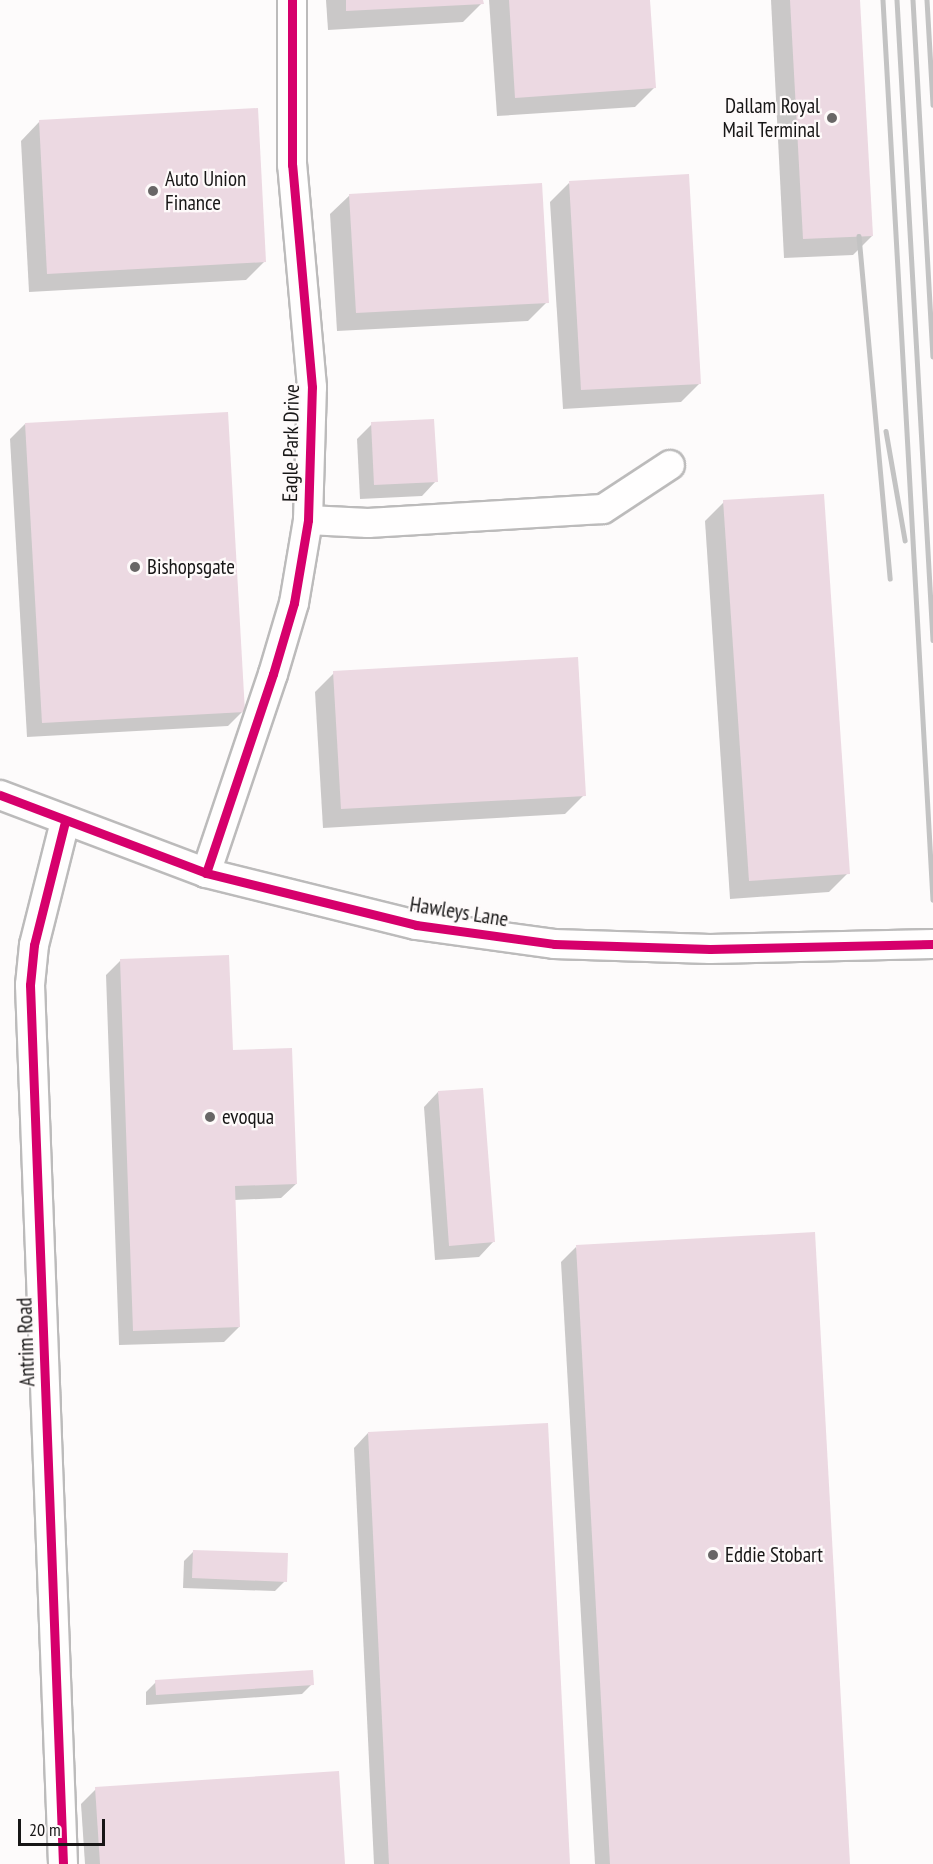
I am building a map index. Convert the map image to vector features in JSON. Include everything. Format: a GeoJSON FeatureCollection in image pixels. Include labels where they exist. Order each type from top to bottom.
{"type":"FeatureCollection","features":[{"type":"Feature","properties":{"kind":"street","name":"Eagle Park Drive"},"geometry":{"type":"LineString","coordinates":[[206,873],[279,654],[308,520],[312,387],[292,175],[292,0]]}},
{"type":"Feature","properties":{"kind":"street","name":"Eagle Park Drive"},"geometry":{"type":"LineString","coordinates":[[308,520],[368,523],[603,509],[670,465]]}},
{"type":"Feature","properties":{"kind":"street","name":"Hawleys Lane"},"geometry":{"type":"LineString","coordinates":[[0,795],[65,822],[206,873],[416,925],[554,944],[732,949],[933,944]]}},
{"type":"Feature","properties":{"kind":"street","name":"Antrim Road"},"geometry":{"type":"LineString","coordinates":[[63,1864],[30,986],[34,945],[65,822]]}},
{"type":"Feature","properties":{"kind":"building"},"geometry":{"type":"Polygon","coordinates":[[[346,0],[483,0],[484,4],[346,11],[346,0]]]}},
{"type":"Feature","properties":{"kind":"building"},"geometry":{"type":"Polygon","coordinates":[[[509,0],[650,0],[656,88],[515,98],[509,0]]]}},
{"type":"Feature","properties":{"kind":"building","name":"Dallam Royal Mail Terminal"},"geometry":{"type":"Polygon","coordinates":[[[790,0],[860,0],[873,236],[803,239],[790,0]]]}},
{"type":"Feature","properties":{"kind":"building","name":"Auto Union Finance"},"geometry":{"type":"Polygon","coordinates":[[[258,108],[266,262],[47,274],[39,120],[258,108]]]}},
{"type":"Feature","properties":{"kind":"building"},"geometry":{"type":"Polygon","coordinates":[[[689,174],[701,384],[581,390],[569,181],[689,174]]]}},
{"type":"Feature","properties":{"kind":"building"},"geometry":{"type":"Polygon","coordinates":[[[542,183],[549,303],[356,313],[349,194],[542,183]]]}},
{"type":"Feature","properties":{"kind":"building","name":"Bishopsgate"},"geometry":{"type":"Polygon","coordinates":[[[228,412],[245,712],[42,723],[25,423],[228,412]]]}},
{"type":"Feature","properties":{"kind":"building"},"geometry":{"type":"Polygon","coordinates":[[[434,419],[438,482],[374,485],[371,422],[434,419]]]}},
{"type":"Feature","properties":{"kind":"building"},"geometry":{"type":"Polygon","coordinates":[[[824,494],[850,874],[749,881],[723,500],[824,494]]]}},
{"type":"Feature","properties":{"kind":"building"},"geometry":{"type":"Polygon","coordinates":[[[578,657],[586,796],[341,809],[333,671],[578,657]]]}},
{"type":"Feature","properties":{"kind":"building","name":"evoqua"},"geometry":{"type":"Polygon","coordinates":[[[229,955],[233,1050],[292,1048],[297,1184],[235,1186],[240,1327],[133,1331],[120,959],[229,955]]]}},
{"type":"Feature","properties":{"kind":"building"},"geometry":{"type":"Polygon","coordinates":[[[483,1088],[495,1242],[449,1246],[438,1091],[483,1088]]]}},
{"type":"Feature","properties":{"kind":"building","name":"Eddie Stobart"},"geometry":{"type":"Polygon","coordinates":[[[815,1232],[850,1864],[610,1864],[576,1245],[815,1232]]]}},
{"type":"Feature","properties":{"kind":"building"},"geometry":{"type":"Polygon","coordinates":[[[548,1423],[570,1864],[389,1864],[368,1432],[548,1423]]]}},
{"type":"Feature","properties":{"kind":"building"},"geometry":{"type":"Polygon","coordinates":[[[193,1550],[288,1553],[287,1582],[192,1578],[193,1550]]]}},
{"type":"Feature","properties":{"kind":"building"},"geometry":{"type":"Polygon","coordinates":[[[313,1670],[314,1685],[156,1695],[155,1680],[313,1670]]]}},
{"type":"Feature","properties":{"kind":"building"},"geometry":{"type":"Polygon","coordinates":[[[339,1771],[345,1864],[100,1864],[95,1787],[339,1771]]]}},
{"type":"Feature","properties":{"kind":"railway"},"geometry":{"type":"LineString","coordinates":[[883,0],[933,900]]}},
{"type":"Feature","properties":{"kind":"railway"},"geometry":{"type":"LineString","coordinates":[[897,0],[933,640]]}},
{"type":"Feature","properties":{"kind":"railway"},"geometry":{"type":"LineString","coordinates":[[913,0],[933,356]]}},
{"type":"Feature","properties":{"kind":"railway"},"geometry":{"type":"LineString","coordinates":[[927,0],[933,105]]}},
{"type":"Feature","properties":{"kind":"railway"},"geometry":{"type":"LineString","coordinates":[[859,236],[890,579]]}},
{"type":"Feature","properties":{"kind":"railway"},"geometry":{"type":"LineString","coordinates":[[886,431],[905,540]]}},
{"type":"Feature","properties":{"kind":"cycle path"},"geometry":{"type":"LineString","coordinates":[[206,873],[273,674],[294,603],[308,520],[312,387],[292,165],[292,0]]}},
{"type":"Feature","properties":{"kind":"cycle path"},"geometry":{"type":"LineString","coordinates":[[0,795],[206,873],[416,925],[554,944],[710,949],[933,944]]}},
{"type":"Feature","properties":{"kind":"cycle path"},"geometry":{"type":"LineString","coordinates":[[63,1864],[30,985],[34,945],[65,822]]}},
{"type":"Feature","properties":{"kind":"place","name":"Dallam Royal Mail Terminal"},"geometry":{"type":"Point","coordinates":[832,118]}},
{"type":"Feature","properties":{"kind":"place","name":"Auto Union Finance"},"geometry":{"type":"Point","coordinates":[153,191]}},
{"type":"Feature","properties":{"kind":"place","name":"Bishopsgate"},"geometry":{"type":"Point","coordinates":[135,567]}},
{"type":"Feature","properties":{"kind":"place","name":"evoqua"},"geometry":{"type":"Point","coordinates":[210,1117]}},
{"type":"Feature","properties":{"kind":"place","name":"Eddie Stobart"},"geometry":{"type":"Point","coordinates":[713,1555]}}]}
